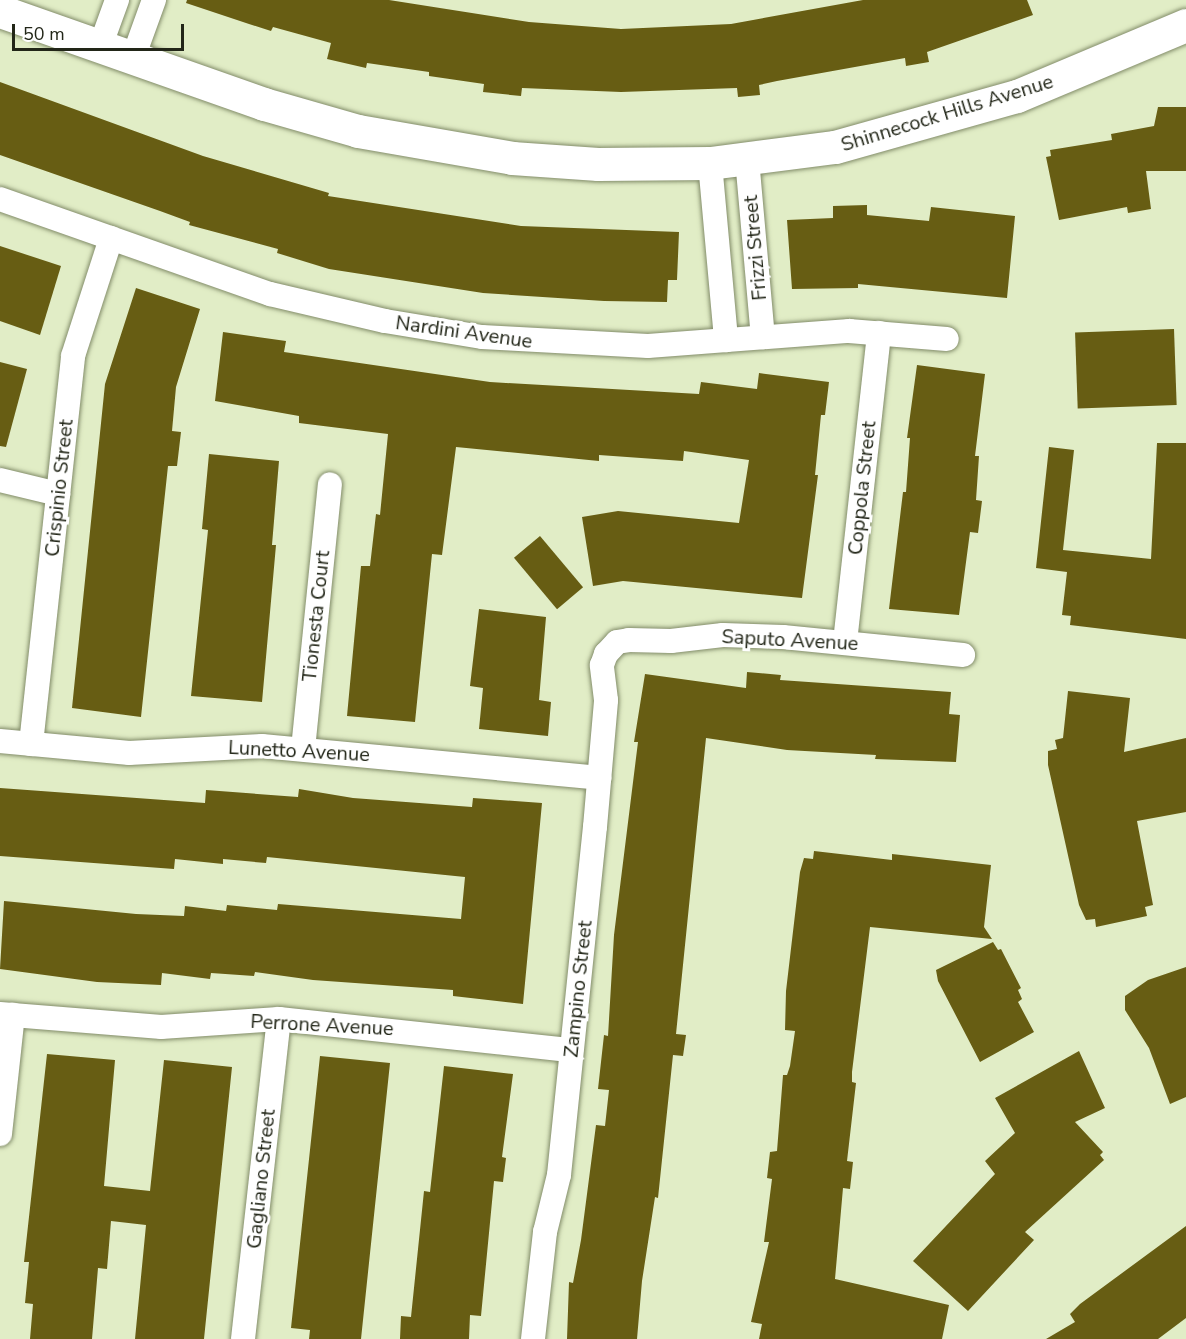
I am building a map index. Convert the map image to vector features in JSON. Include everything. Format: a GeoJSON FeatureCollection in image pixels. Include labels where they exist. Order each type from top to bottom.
{"type":"FeatureCollection","features":[{"type":"Feature","properties":{"kind":"street"},"geometry":{"type":"LineString","coordinates":[[100,47],[117,0]]}},
{"type":"Feature","properties":{"kind":"street"},"geometry":{"type":"LineString","coordinates":[[133,58],[154,0]]}},
{"type":"Feature","properties":{"kind":"street","name":"Shinnecock Hills Avenue"},"geometry":{"type":"LineString","coordinates":[[0,11],[310,119],[410,143],[553,161],[710,163],[835,147],[944,118],[1087,69],[1186,25]]}},
{"type":"Feature","properties":{"kind":"street","name":"Frizzi Street"},"geometry":{"type":"LineString","coordinates":[[747,159],[763,337]]}},
{"type":"Feature","properties":{"kind":"street","name":"Frizzi Street"},"geometry":{"type":"LineString","coordinates":[[710,163],[726,340]]}},
{"type":"Feature","properties":{"kind":"street","name":"Nardini Avenue"},"geometry":{"type":"LineString","coordinates":[[0,199],[270,294],[385,321],[526,342],[648,346],[763,337],[879,333],[947,339]]}},
{"type":"Feature","properties":{"kind":"street","name":"Crispinio Street"},"geometry":{"type":"LineString","coordinates":[[31,744],[73,356],[111,238]]}},
{"type":"Feature","properties":{"kind":"street","name":"Coppola Street"},"geometry":{"type":"LineString","coordinates":[[846,642],[879,333]]}},
{"type":"Feature","properties":{"kind":"street"},"geometry":{"type":"LineString","coordinates":[[0,480],[58,494]]}},
{"type":"Feature","properties":{"kind":"street","name":"Tionesta Court"},"geometry":{"type":"LineString","coordinates":[[303,749],[330,484]]}},
{"type":"Feature","properties":{"kind":"street","name":"Saputo Avenue"},"geometry":{"type":"LineString","coordinates":[[618,642],[723,635],[846,642],[963,655]]}},
{"type":"Feature","properties":{"kind":"street","name":"Zampino Street"},"geometry":{"type":"LineString","coordinates":[[533,1339],[546,1232],[559,1175],[572,1050],[606,700],[602,665],[618,642]]}},
{"type":"Feature","properties":{"kind":"street","name":"Lunetto Avenue"},"geometry":{"type":"LineString","coordinates":[[0,741],[129,753],[262,746],[599,778]]}},
{"type":"Feature","properties":{"kind":"street"},"geometry":{"type":"LineString","coordinates":[[0,1134],[7,1014]]}},
{"type":"Feature","properties":{"kind":"street","name":"Perrone Avenue"},"geometry":{"type":"LineString","coordinates":[[7,1014],[160,1027],[279,1019],[572,1050]]}},
{"type":"Feature","properties":{"kind":"street","name":"Gagliano Street"},"geometry":{"type":"LineString","coordinates":[[243,1339],[279,1019]]}},
{"type":"Feature","properties":{"kind":"building"},"geometry":{"type":"Polygon","coordinates":[[[187,0],[389,0],[529,22],[621,29],[731,24],[863,0],[1027,0],[1033,15],[927,52],[929,62],[906,66],[905,58],[777,81],[759,85],[760,95],[738,97],[737,88],[621,92],[522,88],[521,96],[483,92],[484,84],[429,76],[429,72],[367,63],[366,68],[327,59],[331,43],[273,27],[271,31],[186,3],[187,0]]]}},
{"type":"Feature","properties":{"kind":"building"},"geometry":{"type":"Polygon","coordinates":[[[0,82],[203,156],[329,193],[328,196],[521,226],[679,232],[677,280],[668,280],[667,302],[604,301],[483,293],[329,269],[277,253],[278,249],[189,225],[190,222],[0,155],[0,82]]]}},
{"type":"Feature","properties":{"kind":"building"},"geometry":{"type":"Polygon","coordinates":[[[1158,107],[1186,107],[1186,171],[1146,171],[1151,209],[1128,213],[1127,207],[1059,220],[1046,157],[1051,156],[1050,150],[1112,140],[1111,134],[1154,126],[1158,107]]]}},
{"type":"Feature","properties":{"kind":"building"},"geometry":{"type":"Polygon","coordinates":[[[867,205],[867,215],[929,221],[931,207],[1015,216],[1007,298],[858,284],[858,288],[792,289],[787,220],[833,218],[833,206],[867,205]]]}},
{"type":"Feature","properties":{"kind":"building"},"geometry":{"type":"Polygon","coordinates":[[[0,246],[61,266],[40,335],[0,321],[0,246]]]}},
{"type":"Feature","properties":{"kind":"building"},"geometry":{"type":"Polygon","coordinates":[[[136,288],[200,309],[176,387],[172,431],[181,432],[177,466],[168,466],[141,717],[72,708],[105,384],[136,288]]]}},
{"type":"Feature","properties":{"kind":"building"},"geometry":{"type":"Polygon","coordinates":[[[1174,329],[1177,405],[1078,408],[1075,332],[1174,329]]]}},
{"type":"Feature","properties":{"kind":"building"},"geometry":{"type":"Polygon","coordinates":[[[223,332],[286,341],[284,352],[490,382],[699,394],[701,382],[757,389],[759,373],[829,382],[825,415],[821,415],[815,475],[818,475],[802,598],[623,581],[593,586],[582,517],[618,511],[739,523],[749,460],[684,451],[683,461],[599,455],[599,461],[456,447],[442,555],[432,554],[415,722],[347,716],[361,566],[370,566],[376,514],[380,515],[388,434],[299,423],[299,416],[215,401],[223,332]]]}},
{"type":"Feature","properties":{"kind":"building"},"geometry":{"type":"Polygon","coordinates":[[[0,362],[27,369],[6,447],[0,446],[0,362]]]}},
{"type":"Feature","properties":{"kind":"building"},"geometry":{"type":"Polygon","coordinates":[[[917,365],[985,374],[975,456],[979,456],[976,500],[982,501],[978,533],[970,532],[959,615],[889,609],[903,492],[906,492],[910,438],[907,438],[917,365]]]}},
{"type":"Feature","properties":{"kind":"building"},"geometry":{"type":"Polygon","coordinates":[[[1157,443],[1186,443],[1186,639],[1070,625],[1071,616],[1062,615],[1067,572],[1036,568],[1049,447],[1074,450],[1063,550],[1151,559],[1157,443]]]}},
{"type":"Feature","properties":{"kind":"building"},"geometry":{"type":"Polygon","coordinates":[[[209,454],[279,461],[272,545],[276,545],[262,702],[191,696],[208,530],[202,529],[209,454]]]}},
{"type":"Feature","properties":{"kind":"building"},"geometry":{"type":"Polygon","coordinates":[[[540,536],[583,587],[557,609],[514,558],[540,536]]]}},
{"type":"Feature","properties":{"kind":"building"},"geometry":{"type":"Polygon","coordinates":[[[479,609],[546,617],[539,700],[551,702],[548,736],[479,729],[483,688],[470,686],[479,609]]]}},
{"type":"Feature","properties":{"kind":"building"},"geometry":{"type":"Polygon","coordinates":[[[747,672],[781,675],[780,680],[951,692],[949,714],[960,715],[956,762],[875,759],[876,755],[787,750],[706,738],[676,1034],[686,1035],[683,1056],[673,1055],[658,1198],[655,1197],[642,1281],[637,1339],[567,1339],[569,1282],[573,1283],[581,1240],[596,1125],[605,1126],[609,1090],[598,1089],[604,1035],[608,1036],[614,935],[638,742],[634,742],[645,674],[746,688],[747,672]]]}},
{"type":"Feature","properties":{"kind":"building"},"geometry":{"type":"Polygon","coordinates":[[[1068,691],[1130,698],[1124,752],[1186,738],[1186,812],[1137,821],[1153,905],[1145,907],[1147,916],[1096,927],[1095,919],[1086,920],[1079,905],[1048,765],[1048,751],[1057,749],[1055,740],[1063,738],[1068,691]]]}},
{"type":"Feature","properties":{"kind":"building"},"geometry":{"type":"Polygon","coordinates":[[[0,788],[205,803],[206,790],[298,797],[299,789],[353,798],[472,807],[473,798],[542,803],[523,1004],[453,996],[453,990],[313,980],[255,972],[254,976],[211,973],[210,979],[162,973],[161,985],[97,982],[0,969],[4,901],[136,914],[184,916],[185,906],[226,911],[227,905],[277,910],[278,904],[461,919],[465,877],[267,857],[266,863],[223,859],[223,864],[175,859],[174,869],[0,856],[0,788]]]}},
{"type":"Feature","properties":{"kind":"building"},"geometry":{"type":"Polygon","coordinates":[[[814,851],[892,860],[892,854],[991,865],[984,927],[992,939],[870,927],[852,1072],[852,1082],[856,1083],[847,1161],[853,1162],[850,1189],[843,1188],[835,1279],[949,1305],[942,1339],[759,1339],[762,1324],[751,1322],[769,1242],[764,1242],[772,1179],[767,1178],[770,1152],[777,1151],[783,1075],[787,1075],[790,1066],[795,1031],[785,1030],[786,991],[800,872],[804,858],[813,859],[814,851]]]}},
{"type":"Feature","properties":{"kind":"building"},"geometry":{"type":"Polygon","coordinates":[[[993,942],[998,950],[1001,949],[1021,988],[1018,990],[1022,999],[1018,1002],[1034,1032],[980,1062],[938,981],[936,970],[993,942]]]}},
{"type":"Feature","properties":{"kind":"building"},"geometry":{"type":"Polygon","coordinates":[[[1186,967],[1186,1097],[1170,1104],[1149,1048],[1125,1010],[1125,996],[1148,980],[1186,967]]]}},
{"type":"Feature","properties":{"kind":"building"},"geometry":{"type":"Polygon","coordinates":[[[1079,1051],[1105,1108],[1075,1122],[1103,1152],[1100,1155],[1104,1160],[1025,1232],[1034,1240],[968,1311],[913,1261],[995,1174],[985,1161],[1015,1133],[995,1098],[1079,1051]]]}},
{"type":"Feature","properties":{"kind":"building"},"geometry":{"type":"Polygon","coordinates":[[[47,1054],[115,1060],[104,1186],[150,1191],[164,1060],[232,1067],[204,1339],[135,1339],[146,1225],[111,1221],[107,1269],[98,1268],[92,1339],[30,1339],[33,1304],[25,1303],[29,1262],[24,1262],[47,1054]]]}},
{"type":"Feature","properties":{"kind":"building"},"geometry":{"type":"Polygon","coordinates":[[[320,1056],[390,1063],[361,1339],[309,1339],[310,1330],[291,1328],[320,1056]]]}},
{"type":"Feature","properties":{"kind":"building"},"geometry":{"type":"Polygon","coordinates":[[[444,1066],[513,1074],[502,1157],[506,1158],[503,1182],[494,1181],[481,1316],[470,1315],[469,1339],[400,1339],[401,1316],[411,1317],[424,1191],[430,1192],[444,1066]]]}},
{"type":"Feature","properties":{"kind":"building"},"geometry":{"type":"Polygon","coordinates":[[[1186,1226],[1186,1318],[1158,1339],[1046,1339],[1075,1322],[1070,1314],[1080,1304],[1186,1226]]]}}]}
